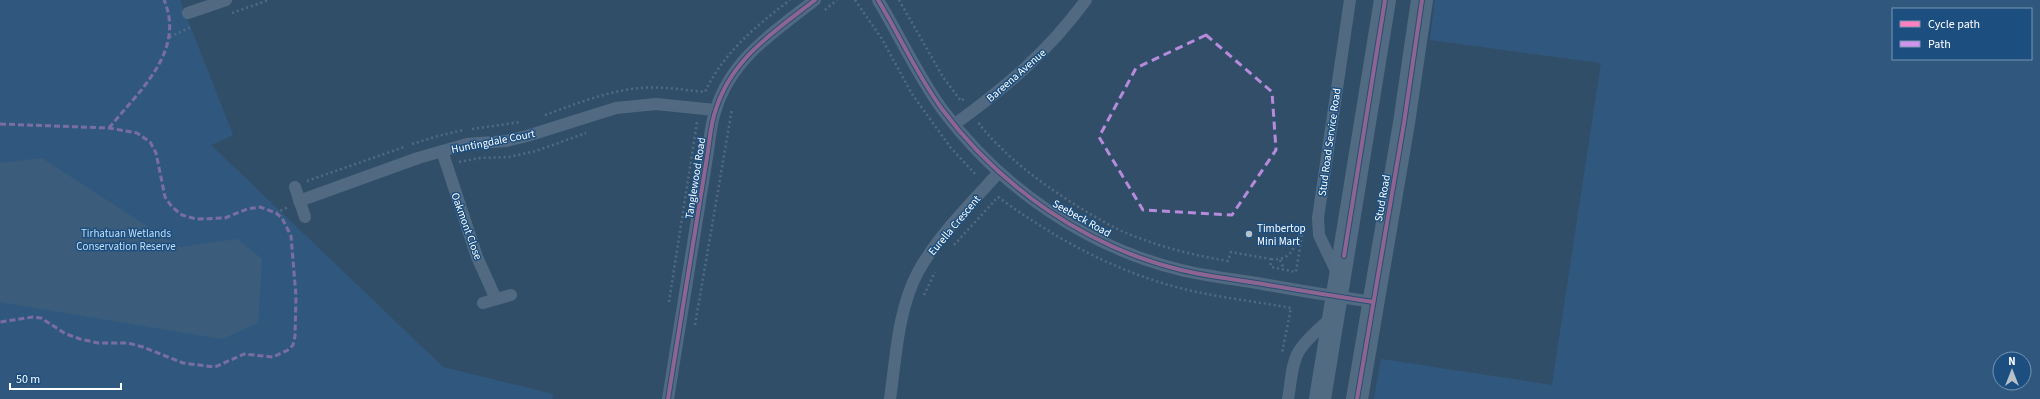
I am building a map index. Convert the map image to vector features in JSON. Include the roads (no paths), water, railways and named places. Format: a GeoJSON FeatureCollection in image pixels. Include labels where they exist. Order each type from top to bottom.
{"type":"FeatureCollection","features":[{"type":"Feature","properties":{"kind":"highway"},"geometry":{"type":"LineString","coordinates":[[1320,399],[1385,0]]}},
{"type":"Feature","properties":{"kind":"highway","name":"Stud Road"},"geometry":{"type":"LineString","coordinates":[[1357,399],[1404,123],[1422,0]]}},
{"type":"Feature","properties":{"kind":"street"},"geometry":{"type":"LineString","coordinates":[[188,13],[226,0]]}},
{"type":"Feature","properties":{"kind":"street","name":"Tanglewood Road"},"geometry":{"type":"LineString","coordinates":[[668,399],[715,110],[724,87],[744,59],[763,40],[815,0]]}},
{"type":"Feature","properties":{"kind":"street","name":"Seebeck Road"},"geometry":{"type":"LineString","coordinates":[[878,0],[930,90],[955,124],[999,172],[1022,191],[1065,220],[1112,245],[1181,270],[1373,302]]}},
{"type":"Feature","properties":{"kind":"street","name":"Bareena Avenue"},"geometry":{"type":"LineString","coordinates":[[955,124],[1022,73],[1048,47],[1086,0]]}},
{"type":"Feature","properties":{"kind":"street","name":"Stud Road Service Road"},"geometry":{"type":"LineString","coordinates":[[1337,297],[1319,235],[1318,218],[1350,0]]}},
{"type":"Feature","properties":{"kind":"street","name":"Huntingdale Court"},"geometry":{"type":"LineString","coordinates":[[299,201],[375,172],[442,151],[467,144],[506,141],[527,136],[628,106],[671,104],[715,110]]}},
{"type":"Feature","properties":{"kind":"street","name":"Oakmont Close"},"geometry":{"type":"LineString","coordinates":[[442,151],[477,257],[496,299]]}},
{"type":"Feature","properties":{"kind":"street","name":"Eurella Crescent"},"geometry":{"type":"LineString","coordinates":[[890,399],[904,313],[918,272],[939,241],[999,172]]}},
{"type":"Feature","properties":{"kind":"street"},"geometry":{"type":"LineString","coordinates":[[295,187],[305,217]]}},
{"type":"Feature","properties":{"kind":"street"},"geometry":{"type":"LineString","coordinates":[[483,304],[511,295]]}},
{"type":"Feature","properties":{"kind":"street"},"geometry":{"type":"LineString","coordinates":[[1288,399],[1295,360],[1299,351],[1337,297]]}},
{"type":"Feature","properties":{"kind":"place","name":"Timbertop Mini Mart"},"geometry":{"type":"Point","coordinates":[1249,234]}},
{"type":"Feature","properties":{"kind":"park label","name":"Tirhatuan Wetlands Conservation Reserve"},"geometry":{"type":"Point","coordinates":[126,239]}}]}
